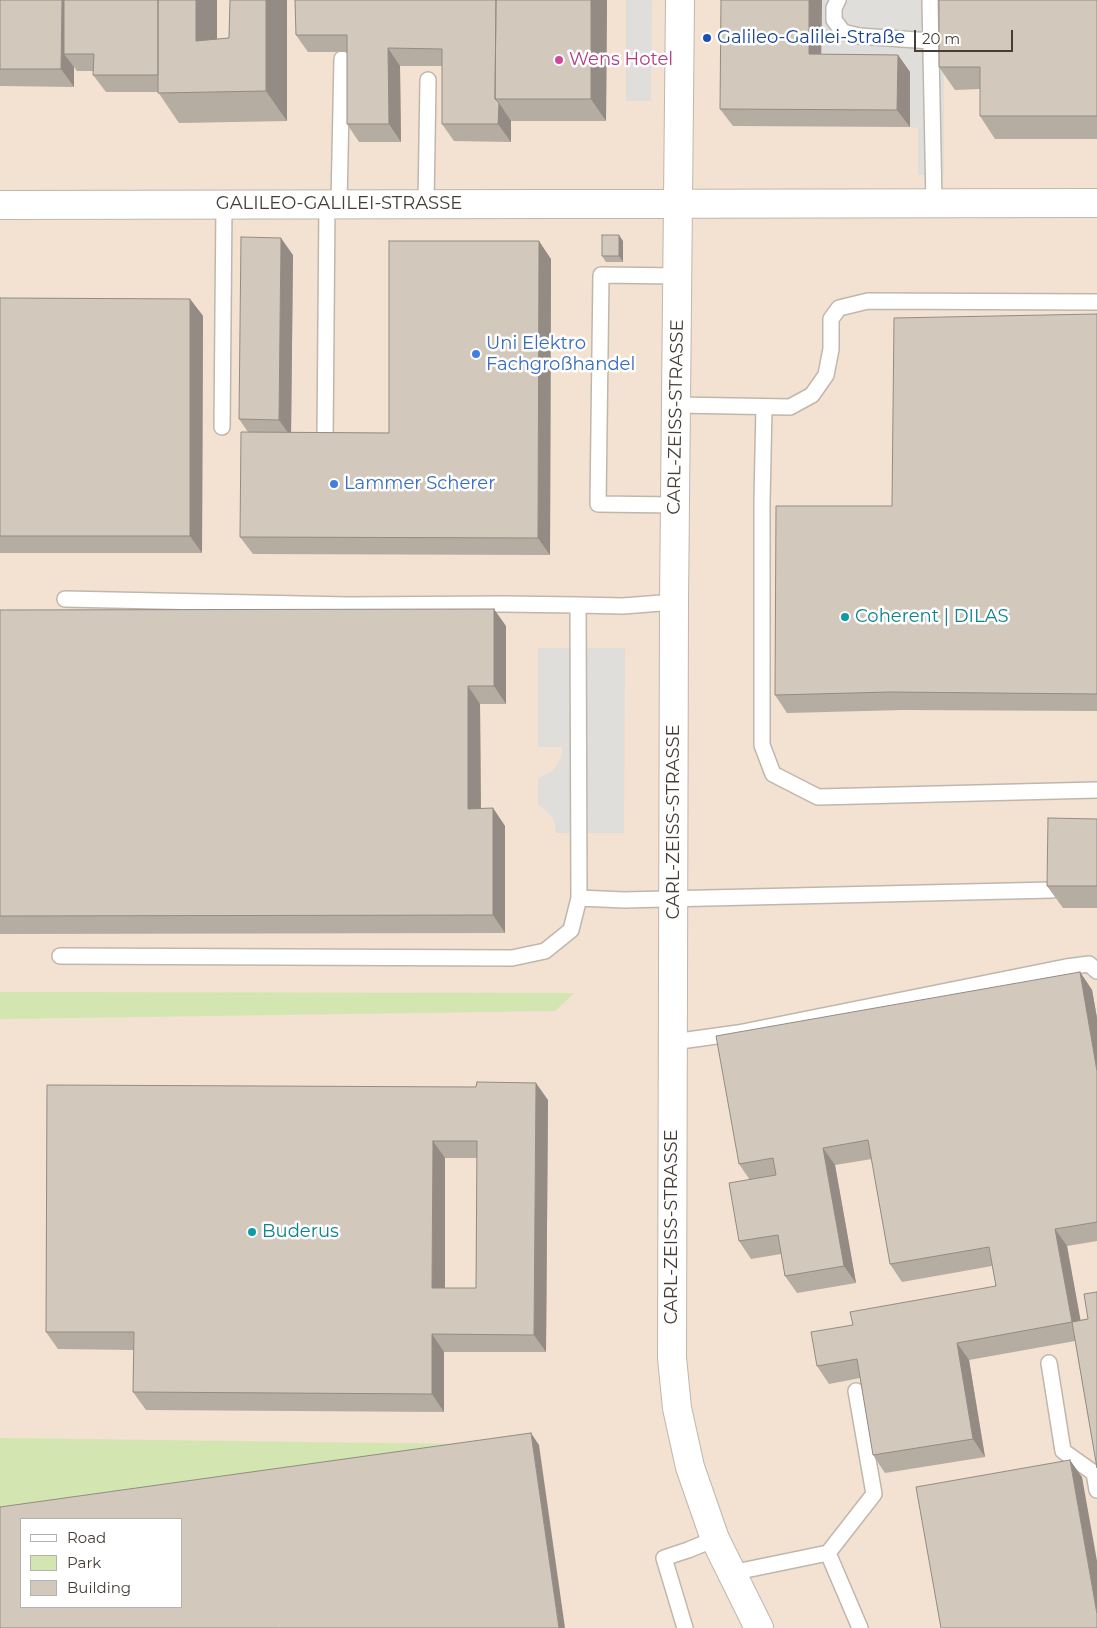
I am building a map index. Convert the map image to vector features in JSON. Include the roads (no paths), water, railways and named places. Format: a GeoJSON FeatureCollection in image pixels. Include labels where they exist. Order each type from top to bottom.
{"type":"FeatureCollection","features":[{"type":"Feature","properties":{"kind":"street","name":"CARL-ZEISS-STRASSE"},"geometry":{"type":"LineString","coordinates":[[680,0],[674,602],[672,1358],[677,1408],[690,1466],[715,1539],[759,1628]]}},
{"type":"Feature","properties":{"kind":"street","name":"GALILEO-GALILEI-STRASSE"},"geometry":{"type":"LineString","coordinates":[[0,205],[1097,202]]}},
{"type":"Feature","properties":{"kind":"lane"},"geometry":{"type":"LineString","coordinates":[[838,0],[834,8],[834,20],[843,32],[859,36],[931,40]]}},
{"type":"Feature","properties":{"kind":"lane"},"geometry":{"type":"LineString","coordinates":[[930,0],[934,203]]}},
{"type":"Feature","properties":{"kind":"lane"},"geometry":{"type":"LineString","coordinates":[[325,440],[333,204],[342,60]]}},
{"type":"Feature","properties":{"kind":"lane"},"geometry":{"type":"LineString","coordinates":[[426,204],[428,80]]}},
{"type":"Feature","properties":{"kind":"lane"},"geometry":{"type":"LineString","coordinates":[[222,427],[224,204]]}},
{"type":"Feature","properties":{"kind":"lane"},"geometry":{"type":"LineString","coordinates":[[675,505],[598,504],[601,275],[678,276]]}},
{"type":"Feature","properties":{"kind":"lane"},"geometry":{"type":"LineString","coordinates":[[676,405],[790,407],[812,395],[826,375],[832,348],[831,319],[839,308],[868,301],[1097,302]]}},
{"type":"Feature","properties":{"kind":"lane"},"geometry":{"type":"LineString","coordinates":[[764,407],[762,745],[774,774],[818,797],[1097,790]]}},
{"type":"Feature","properties":{"kind":"lane"},"geometry":{"type":"LineString","coordinates":[[65,599],[348,605],[504,604],[623,606],[674,602]]}},
{"type":"Feature","properties":{"kind":"lane"},"geometry":{"type":"LineString","coordinates":[[60,956],[512,958],[545,951],[571,930],[579,898],[578,605]]}},
{"type":"Feature","properties":{"kind":"lane"},"geometry":{"type":"LineString","coordinates":[[579,898],[674,899],[1053,890]]}},
{"type":"Feature","properties":{"kind":"lane"},"geometry":{"type":"LineString","coordinates":[[672,1042],[738,1033],[1066,967],[1090,964],[1097,971]]}},
{"type":"Feature","properties":{"kind":"lane"},"geometry":{"type":"LineString","coordinates":[[1049,1363],[1063,1451],[1094,1474],[1097,1490]]}},
{"type":"Feature","properties":{"kind":"lane"},"geometry":{"type":"LineString","coordinates":[[731,1573],[828,1553],[874,1494],[856,1391]]}},
{"type":"Feature","properties":{"kind":"lane"},"geometry":{"type":"LineString","coordinates":[[685,1628],[664,1558],[715,1539]]}},
{"type":"Feature","properties":{"kind":"lane"},"geometry":{"type":"LineString","coordinates":[[828,1553],[860,1628]]}},
{"type":"Feature","properties":{"kind":"place","name":"Galileo-Galilei-Straße"},"geometry":{"type":"Point","coordinates":[707,38]}},
{"type":"Feature","properties":{"kind":"place","name":"Wens Hotel"},"geometry":{"type":"Point","coordinates":[559,60]}},
{"type":"Feature","properties":{"kind":"place","name":"Uni Elektro Fachgroßhandel"},"geometry":{"type":"Point","coordinates":[476,354]}},
{"type":"Feature","properties":{"kind":"place","name":"Lammer Scherer"},"geometry":{"type":"Point","coordinates":[334,484]}},
{"type":"Feature","properties":{"kind":"place","name":"Coherent | DILAS"},"geometry":{"type":"Point","coordinates":[845,617]}},
{"type":"Feature","properties":{"kind":"place","name":"Buderus"},"geometry":{"type":"Point","coordinates":[252,1232]}}]}
